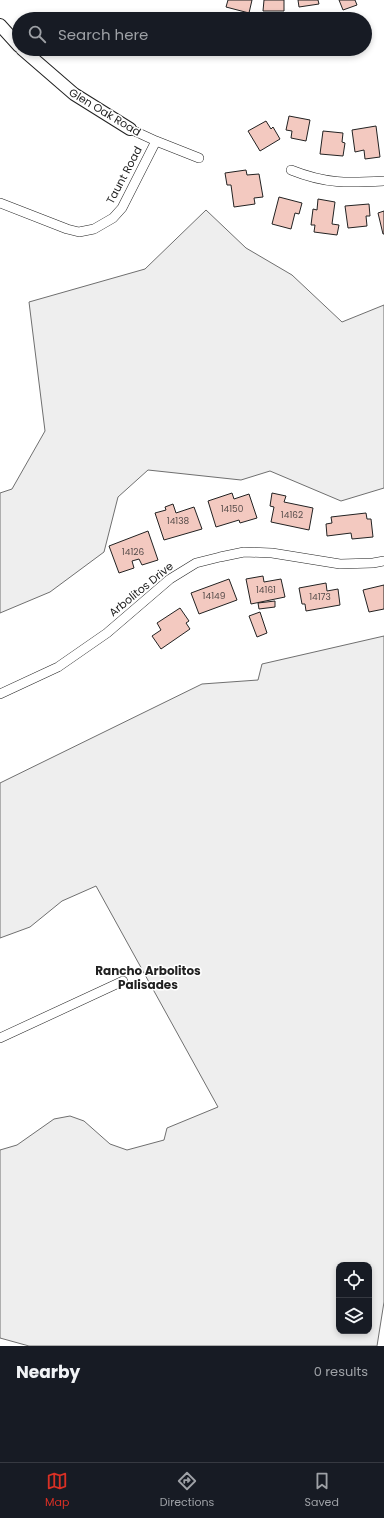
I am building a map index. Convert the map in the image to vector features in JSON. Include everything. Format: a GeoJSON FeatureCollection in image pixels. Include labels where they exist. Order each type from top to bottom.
{"type":"FeatureCollection","features":[{"type":"Feature","properties":{"kind":"street"},"geometry":{"type":"LineString","coordinates":[[0,25],[12,38]]}},
{"type":"Feature","properties":{"kind":"street","name":"Glen Oak Road"},"geometry":{"type":"LineString","coordinates":[[30,56],[74,94],[130,129],[199,158]]}},
{"type":"Feature","properties":{"kind":"street","name":"Taunt Road"},"geometry":{"type":"LineString","coordinates":[[0,205],[67,230],[79,232],[94,229],[113,218],[122,208],[156,141]]}},
{"type":"Feature","properties":{"kind":"street"},"geometry":{"type":"LineString","coordinates":[[291,170],[310,178],[327,181],[346,183],[384,181]]}},
{"type":"Feature","properties":{"kind":"street","name":"Arbolitos Drive"},"geometry":{"type":"LineString","coordinates":[[0,694],[58,667],[107,633],[170,579],[196,563],[244,552],[272,553],[340,564],[373,563],[384,561]]}},
{"type":"Feature","properties":{"kind":"street"},"geometry":{"type":"LineString","coordinates":[[0,1038],[122,981]]}},
{"type":"Feature","properties":{"kind":"shaded area"},"geometry":{"type":"Polygon","coordinates":[[[206,210],[246,248],[292,275],[342,322],[384,305],[384,488],[341,501],[270,471],[241,480],[148,470],[118,497],[104,552],[50,592],[0,613],[0,493],[12,489],[45,431],[29,302],[145,269],[206,210]]]}},
{"type":"Feature","properties":{"kind":"shaded area"},"geometry":{"type":"Polygon","coordinates":[[[384,636],[384,1302],[377,1346],[29,1346],[0,1338],[0,1150],[17,1145],[54,1119],[70,1116],[84,1121],[110,1144],[127,1150],[164,1140],[167,1128],[218,1107],[96,886],[62,901],[30,927],[0,938],[0,783],[202,684],[258,680],[262,664],[384,636]]]}},
{"type":"Feature","properties":{"kind":"building"},"geometry":{"type":"Polygon","coordinates":[[[228,0],[252,0],[249,12],[226,7],[228,0]]]}},
{"type":"Feature","properties":{"kind":"building"},"geometry":{"type":"Polygon","coordinates":[[[264,0],[284,0],[284,11],[263,11],[264,0]]]}},
{"type":"Feature","properties":{"kind":"building"},"geometry":{"type":"Polygon","coordinates":[[[298,0],[318,0],[319,4],[299,7],[298,0]]]}},
{"type":"Feature","properties":{"kind":"building"},"geometry":{"type":"Polygon","coordinates":[[[339,0],[355,0],[357,5],[343,10],[339,0]]]}},
{"type":"Feature","properties":{"kind":"building"},"geometry":{"type":"Polygon","coordinates":[[[289,116],[310,120],[306,141],[291,138],[292,131],[286,130],[289,116]]]}},
{"type":"Feature","properties":{"kind":"building"},"geometry":{"type":"Polygon","coordinates":[[[266,121],[271,129],[273,127],[280,139],[260,151],[248,131],[266,121]]]}},
{"type":"Feature","properties":{"kind":"building"},"geometry":{"type":"Polygon","coordinates":[[[376,126],[380,157],[365,159],[364,150],[355,152],[352,130],[376,126]]]}},
{"type":"Feature","properties":{"kind":"building"},"geometry":{"type":"Polygon","coordinates":[[[323,131],[343,133],[342,142],[345,143],[343,156],[320,154],[323,131]]]}},
{"type":"Feature","properties":{"kind":"building"},"geometry":{"type":"Polygon","coordinates":[[[246,170],[247,175],[259,174],[263,197],[254,198],[255,204],[234,207],[231,185],[227,185],[225,173],[246,170]]]}},
{"type":"Feature","properties":{"kind":"building"},"geometry":{"type":"Polygon","coordinates":[[[279,197],[302,203],[299,214],[295,213],[291,229],[272,224],[279,197]]]}},
{"type":"Feature","properties":{"kind":"building"},"geometry":{"type":"Polygon","coordinates":[[[318,199],[335,202],[332,224],[339,225],[337,235],[314,232],[315,225],[311,225],[313,209],[317,210],[318,199]]]}},
{"type":"Feature","properties":{"kind":"building"},"geometry":{"type":"Polygon","coordinates":[[[369,204],[370,216],[366,216],[367,226],[348,228],[345,206],[369,204]]]}},
{"type":"Feature","properties":{"kind":"building"},"geometry":{"type":"Polygon","coordinates":[[[384,211],[384,234],[383,234],[378,213],[384,211]]]}},
{"type":"Feature","properties":{"kind":"building"},"geometry":{"type":"Polygon","coordinates":[[[232,493],[234,499],[249,494],[257,518],[240,523],[239,520],[216,527],[208,501],[232,493]]]}},
{"type":"Feature","properties":{"kind":"building"},"geometry":{"type":"Polygon","coordinates":[[[272,493],[286,496],[284,502],[313,508],[309,530],[271,522],[274,507],[270,506],[272,493]]]}},
{"type":"Feature","properties":{"kind":"building"},"geometry":{"type":"Polygon","coordinates":[[[173,504],[176,513],[194,507],[202,529],[164,540],[155,513],[166,510],[165,507],[173,504]]]}},
{"type":"Feature","properties":{"kind":"building"},"geometry":{"type":"Polygon","coordinates":[[[366,513],[367,519],[371,519],[373,537],[352,539],[351,533],[327,536],[326,524],[332,523],[331,517],[366,513]]]}},
{"type":"Feature","properties":{"kind":"building"},"geometry":{"type":"Polygon","coordinates":[[[148,531],[158,560],[142,565],[139,559],[132,561],[134,568],[119,573],[109,546],[148,531]]]}},
{"type":"Feature","properties":{"kind":"building"},"geometry":{"type":"Polygon","coordinates":[[[263,576],[264,582],[281,579],[285,597],[251,604],[246,579],[263,576]]]}},
{"type":"Feature","properties":{"kind":"building"},"geometry":{"type":"Polygon","coordinates":[[[229,579],[237,600],[199,614],[191,593],[229,579]]]}},
{"type":"Feature","properties":{"kind":"building"},"geometry":{"type":"Polygon","coordinates":[[[326,583],[327,591],[338,589],[340,605],[306,611],[305,604],[302,604],[299,588],[326,583]]]}},
{"type":"Feature","properties":{"kind":"building"},"geometry":{"type":"Polygon","coordinates":[[[384,585],[384,609],[369,612],[363,590],[384,585]]]}},
{"type":"Feature","properties":{"kind":"building"},"geometry":{"type":"Polygon","coordinates":[[[275,601],[275,607],[259,609],[258,603],[275,601]]]}},
{"type":"Feature","properties":{"kind":"building"},"geometry":{"type":"Polygon","coordinates":[[[180,608],[189,621],[186,623],[190,629],[161,649],[152,636],[161,630],[157,623],[180,608]]]}},
{"type":"Feature","properties":{"kind":"building"},"geometry":{"type":"Polygon","coordinates":[[[260,612],[267,633],[257,637],[249,616],[260,612]]]}},
{"type":"Feature","properties":{"kind":"district","name":"Rancho Arbolitos Palisades"},"geometry":{"type":"Point","coordinates":[148,978]}}]}
